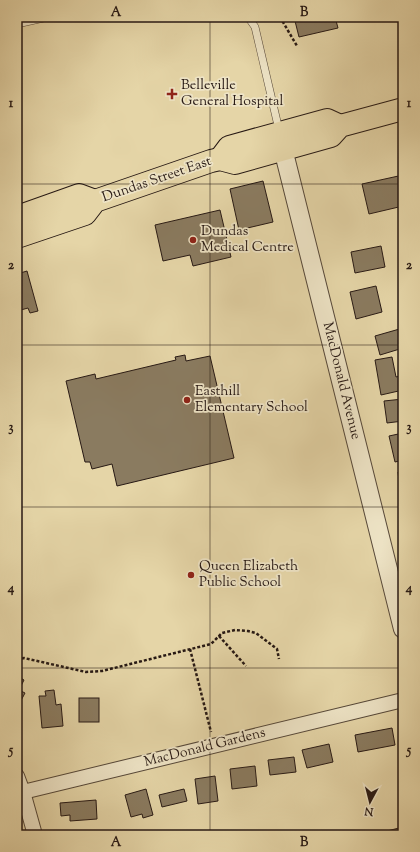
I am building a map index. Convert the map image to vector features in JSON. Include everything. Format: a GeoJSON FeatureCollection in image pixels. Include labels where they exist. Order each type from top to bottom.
{"type":"FeatureCollection","features":[{"type":"Feature","properties":{"kind":"main road","name":"Dundas Street East"},"geometry":{"type":"LineString","coordinates":[[17,237],[85,214],[95,201],[220,159],[235,163],[281,141],[332,136],[340,126],[403,109]]}},
{"type":"Feature","properties":{"kind":"main road","name":"Dundas Street East"},"geometry":{"type":"LineString","coordinates":[[17,217],[79,195],[95,201]]}},
{"type":"Feature","properties":{"kind":"street","name":"MacDonald Avenue"},"geometry":{"type":"LineString","coordinates":[[281,141],[403,629]]}},
{"type":"Feature","properties":{"kind":"street","name":"MacDonald Gardens"},"geometry":{"type":"LineString","coordinates":[[23,792],[403,700]]}},
{"type":"Feature","properties":{"kind":"street"},"geometry":{"type":"LineString","coordinates":[[17,776],[35,835]]}},
{"type":"Feature","properties":{"kind":"lane"},"geometry":{"type":"LineString","coordinates":[[17,24],[48,17]]}},
{"type":"Feature","properties":{"kind":"lane"},"geometry":{"type":"LineString","coordinates":[[249,17],[255,27],[281,141]]}},
{"type":"Feature","properties":{"kind":"path"},"geometry":{"type":"LineString","coordinates":[[280,17],[297,46]]}},
{"type":"Feature","properties":{"kind":"path"},"geometry":{"type":"LineString","coordinates":[[17,660],[24,658],[86,672],[94,672],[211,644],[222,633],[235,630],[248,631],[256,634],[277,649],[279,659]]}},
{"type":"Feature","properties":{"kind":"path"},"geometry":{"type":"LineString","coordinates":[[219,636],[246,666]]}},
{"type":"Feature","properties":{"kind":"path"},"geometry":{"type":"LineString","coordinates":[[190,649],[214,746]]}},
{"type":"Feature","properties":{"kind":"building"},"geometry":{"type":"Polygon","coordinates":[[[294,17],[335,17],[338,28],[299,37],[294,17]]]}},
{"type":"Feature","properties":{"kind":"building"},"geometry":{"type":"Polygon","coordinates":[[[403,175],[403,206],[369,214],[362,184],[403,175]]]}},
{"type":"Feature","properties":{"kind":"building"},"geometry":{"type":"Polygon","coordinates":[[[263,181],[273,222],[239,230],[230,189],[263,181]]]}},
{"type":"Feature","properties":{"kind":"building","name":"Dundas Medical Centre"},"geometry":{"type":"Polygon","coordinates":[[[220,210],[231,257],[193,266],[190,255],[163,261],[155,225],[220,210]]]}},
{"type":"Feature","properties":{"kind":"building"},"geometry":{"type":"Polygon","coordinates":[[[381,246],[385,267],[355,273],[351,252],[381,246]]]}},
{"type":"Feature","properties":{"kind":"building"},"geometry":{"type":"Polygon","coordinates":[[[27,271],[38,311],[30,313],[28,308],[17,311],[17,274],[27,271]]]}},
{"type":"Feature","properties":{"kind":"building"},"geometry":{"type":"Polygon","coordinates":[[[376,286],[382,312],[356,319],[350,292],[376,286]]]}},
{"type":"Feature","properties":{"kind":"building"},"geometry":{"type":"Polygon","coordinates":[[[403,328],[403,348],[380,355],[375,336],[403,328]]]}},
{"type":"Feature","properties":{"kind":"building"},"geometry":{"type":"Polygon","coordinates":[[[185,355],[186,361],[210,356],[234,458],[117,486],[112,464],[92,469],[90,462],[85,462],[66,381],[95,374],[96,379],[176,360],[175,357],[185,355]]]}},
{"type":"Feature","properties":{"kind":"building"},"geometry":{"type":"Polygon","coordinates":[[[392,357],[396,377],[403,375],[403,390],[381,395],[375,360],[392,357]]]}},
{"type":"Feature","properties":{"kind":"building"},"geometry":{"type":"Polygon","coordinates":[[[403,399],[403,421],[387,423],[384,401],[403,399]]]}},
{"type":"Feature","properties":{"kind":"building"},"geometry":{"type":"Polygon","coordinates":[[[403,433],[403,460],[395,462],[389,436],[403,433]]]}},
{"type":"Feature","properties":{"kind":"building"},"geometry":{"type":"Polygon","coordinates":[[[403,471],[403,498],[401,498],[398,472],[403,471]]]}},
{"type":"Feature","properties":{"kind":"building"},"geometry":{"type":"Polygon","coordinates":[[[17,676],[24,680],[19,690],[25,693],[17,708],[17,676]]]}},
{"type":"Feature","properties":{"kind":"building"},"geometry":{"type":"Polygon","coordinates":[[[54,690],[56,705],[61,704],[63,726],[42,728],[39,696],[46,696],[45,691],[54,690]]]}},
{"type":"Feature","properties":{"kind":"building"},"geometry":{"type":"Polygon","coordinates":[[[79,698],[99,698],[99,722],[79,722],[79,698]]]}},
{"type":"Feature","properties":{"kind":"building"},"geometry":{"type":"Polygon","coordinates":[[[392,728],[395,745],[358,752],[355,735],[392,728]]]}},
{"type":"Feature","properties":{"kind":"building"},"geometry":{"type":"Polygon","coordinates":[[[329,744],[333,762],[307,768],[302,750],[329,744]]]}},
{"type":"Feature","properties":{"kind":"building"},"geometry":{"type":"Polygon","coordinates":[[[294,757],[296,772],[270,775],[268,760],[294,757]]]}},
{"type":"Feature","properties":{"kind":"building"},"geometry":{"type":"Polygon","coordinates":[[[255,766],[257,786],[232,789],[230,769],[255,766]]]}},
{"type":"Feature","properties":{"kind":"building"},"geometry":{"type":"Polygon","coordinates":[[[215,776],[218,801],[198,804],[195,779],[215,776]]]}},
{"type":"Feature","properties":{"kind":"building"},"geometry":{"type":"Polygon","coordinates":[[[146,789],[153,815],[143,818],[142,814],[131,817],[125,795],[146,789]]]}},
{"type":"Feature","properties":{"kind":"building"},"geometry":{"type":"Polygon","coordinates":[[[184,789],[187,801],[162,807],[159,795],[184,789]]]}},
{"type":"Feature","properties":{"kind":"building"},"geometry":{"type":"Polygon","coordinates":[[[96,800],[97,819],[70,821],[70,815],[61,816],[60,803],[96,800]]]}},
{"type":"Feature","properties":{"kind":"building"},"geometry":{"type":"Polygon","coordinates":[[[403,827],[403,835],[371,835],[403,827]]]}},
{"type":"Feature","properties":{"kind":"place","name":"Belleville General Hospital"},"geometry":{"type":"Point","coordinates":[172,94]}},
{"type":"Feature","properties":{"kind":"place","name":"Dundas Medical Centre"},"geometry":{"type":"Point","coordinates":[193,240]}},
{"type":"Feature","properties":{"kind":"place","name":"Easthill Elementary School"},"geometry":{"type":"Point","coordinates":[187,400]}},
{"type":"Feature","properties":{"kind":"place","name":"Queen Elizabeth Public School"},"geometry":{"type":"Point","coordinates":[191,575]}}]}
